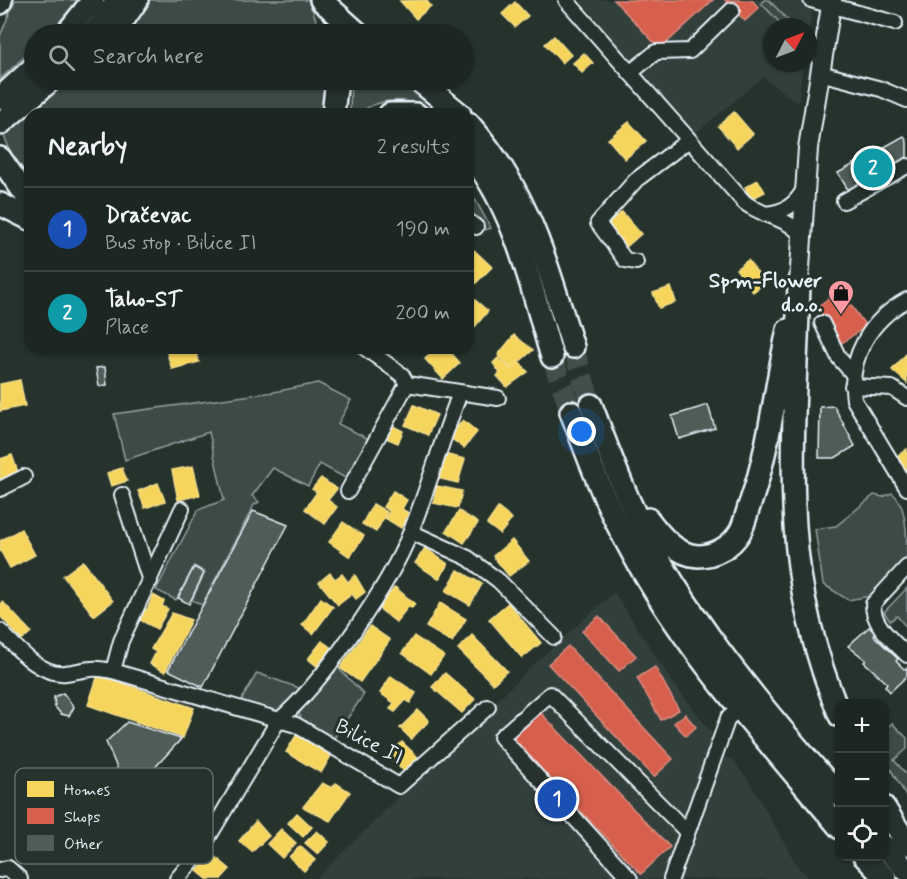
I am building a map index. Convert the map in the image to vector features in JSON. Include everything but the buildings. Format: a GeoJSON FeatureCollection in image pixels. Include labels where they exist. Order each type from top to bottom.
{"type":"FeatureCollection","features":[{"type":"Feature","properties":{"kind":"highway"},"geometry":{"type":"LineString","coordinates":[[74,24],[93,0]]}},
{"type":"Feature","properties":{"kind":"highway"},"geometry":{"type":"LineString","coordinates":[[100,24],[118,0]]}},
{"type":"Feature","properties":{"kind":"highway"},"geometry":{"type":"LineString","coordinates":[[121,24],[137,0]]}},
{"type":"Feature","properties":{"kind":"highway"},"geometry":{"type":"LineString","coordinates":[[320,0],[328,24]]}},
{"type":"Feature","properties":{"kind":"highway"},"geometry":{"type":"LineString","coordinates":[[320,0],[348,24]]}},
{"type":"Feature","properties":{"kind":"highway"},"geometry":{"type":"LineString","coordinates":[[0,98],[24,77]]}},
{"type":"Feature","properties":{"kind":"highway"},"geometry":{"type":"LineString","coordinates":[[0,124],[40,90]]}},
{"type":"Feature","properties":{"kind":"highway"},"geometry":{"type":"LineString","coordinates":[[334,108],[336,90]]}},
{"type":"Feature","properties":{"kind":"highway"},"geometry":{"type":"LineString","coordinates":[[430,90],[453,108]]}},
{"type":"Feature","properties":{"kind":"highway"},"geometry":{"type":"LineString","coordinates":[[474,131],[504,170],[531,218],[573,347]]}},
{"type":"Feature","properties":{"kind":"highway"},"geometry":{"type":"LineString","coordinates":[[0,158],[24,192]]}},
{"type":"Feature","properties":{"kind":"highway"},"geometry":{"type":"LineString","coordinates":[[474,160],[492,186],[519,246],[552,357]]}},
{"type":"Feature","properties":{"kind":"highway"},"geometry":{"type":"LineString","coordinates":[[0,204],[24,216]]}},
{"type":"Feature","properties":{"kind":"highway"},"geometry":{"type":"LineString","coordinates":[[617,473],[656,531],[677,550],[693,556],[708,556],[724,549],[740,532],[756,486],[799,283]]}},
{"type":"Feature","properties":{"kind":"highway"},"geometry":{"type":"LineString","coordinates":[[799,283],[795,527],[808,623],[825,681],[835,704]]}},
{"type":"Feature","properties":{"kind":"highway"},"geometry":{"type":"LineString","coordinates":[[835,790],[801,753],[697,617],[646,535],[617,473],[581,409],[626,542],[672,618],[741,708],[835,822]]}},
{"type":"Feature","properties":{"kind":"highway"},"geometry":{"type":"LineString","coordinates":[[889,814],[907,844]]}},
{"type":"Feature","properties":{"kind":"highway"},"geometry":{"type":"LineString","coordinates":[[889,851],[907,871]]}},
{"type":"Feature","properties":{"kind":"highway"},"geometry":{"type":"LineString","coordinates":[[869,861],[886,879]]}},
{"type":"Feature","properties":{"kind":"main road"},"geometry":{"type":"LineString","coordinates":[[799,283],[808,148],[831,3]]}},
{"type":"Feature","properties":{"kind":"street"},"geometry":{"type":"LineString","coordinates":[[566,0],[744,202],[763,214],[788,223],[802,237]]}},
{"type":"Feature","properties":{"kind":"street"},"geometry":{"type":"LineString","coordinates":[[811,0],[831,3],[895,24]]}},
{"type":"Feature","properties":{"kind":"street"},"geometry":{"type":"LineString","coordinates":[[630,73],[656,52],[690,51],[732,10]]}},
{"type":"Feature","properties":{"kind":"street"},"geometry":{"type":"LineString","coordinates":[[820,73],[881,89],[907,100]]}},
{"type":"Feature","properties":{"kind":"street"},"geometry":{"type":"LineString","coordinates":[[636,262],[625,260],[598,223],[636,180],[689,140]]}},
{"type":"Feature","properties":{"kind":"street"},"geometry":{"type":"LineString","coordinates":[[844,201],[907,166]]}},
{"type":"Feature","properties":{"kind":"street"},"geometry":{"type":"LineString","coordinates":[[763,214],[789,208],[798,201],[805,187]]}},
{"type":"Feature","properties":{"kind":"street"},"geometry":{"type":"LineString","coordinates":[[853,386],[861,346],[875,324],[891,309],[907,300]]}},
{"type":"Feature","properties":{"kind":"street"},"geometry":{"type":"LineString","coordinates":[[822,323],[907,488]]}},
{"type":"Feature","properties":{"kind":"street"},"geometry":{"type":"LineString","coordinates":[[373,354],[402,375],[406,384]]}},
{"type":"Feature","properties":{"kind":"street"},"geometry":{"type":"LineString","coordinates":[[406,384],[498,398]]}},
{"type":"Feature","properties":{"kind":"street"},"geometry":{"type":"LineString","coordinates":[[348,491],[406,384]]}},
{"type":"Feature","properties":{"kind":"street"},"geometry":{"type":"LineString","coordinates":[[853,386],[892,388],[907,398]]}},
{"type":"Feature","properties":{"kind":"street"},"geometry":{"type":"LineString","coordinates":[[213,830],[278,722],[290,711],[336,655],[378,594],[411,531],[436,453],[460,393]]}},
{"type":"Feature","properties":{"kind":"street"},"geometry":{"type":"LineString","coordinates":[[0,489],[24,477]]}},
{"type":"Feature","properties":{"kind":"street"},"geometry":{"type":"LineString","coordinates":[[122,495],[150,580]]}},
{"type":"Feature","properties":{"kind":"street"},"geometry":{"type":"LineString","coordinates":[[113,671],[121,641],[182,509]]}},
{"type":"Feature","properties":{"kind":"street"},"geometry":{"type":"LineString","coordinates":[[411,531],[468,558],[491,575],[554,637]]}},
{"type":"Feature","properties":{"kind":"street"},"geometry":{"type":"LineString","coordinates":[[907,567],[873,604],[873,616],[881,628],[907,655]]}},
{"type":"Feature","properties":{"kind":"street","name":"Bilice II"},"geometry":{"type":"LineString","coordinates":[[0,631],[40,668],[64,673],[91,667],[113,671],[278,722],[296,725],[399,786],[488,707]]}},
{"type":"Feature","properties":{"kind":"street"},"geometry":{"type":"LineString","coordinates":[[630,879],[501,737],[550,693],[687,832]]}},
{"type":"Feature","properties":{"kind":"street"},"geometry":{"type":"LineString","coordinates":[[671,879],[728,718],[741,708]]}},
{"type":"Feature","properties":{"kind":"street"},"geometry":{"type":"LineString","coordinates":[[177,879],[190,864]]}},
{"type":"Feature","properties":{"kind":"street"},"geometry":{"type":"LineString","coordinates":[[0,870],[8,868],[20,879]]}},
{"type":"Feature","properties":{"kind":"shaded area"},"geometry":{"type":"Polygon","coordinates":[[[15,0],[78,0],[58,24],[24,24],[24,57],[0,79],[0,36],[15,0]]]}},
{"type":"Feature","properties":{"kind":"shaded area"},"geometry":{"type":"Polygon","coordinates":[[[129,0],[309,0],[317,24],[113,24],[129,0]]]}},
{"type":"Feature","properties":{"kind":"shaded area"},"geometry":{"type":"Polygon","coordinates":[[[580,0],[815,0],[811,18],[763,18],[763,72],[802,72],[798,103],[763,77],[692,136],[580,0]]]}},
{"type":"Feature","properties":{"kind":"shaded area"},"geometry":{"type":"Polygon","coordinates":[[[769,0],[786,18],[775,18],[761,3],[769,0]]]}},
{"type":"Feature","properties":{"kind":"shaded area"},"geometry":{"type":"Polygon","coordinates":[[[54,90],[326,90],[324,108],[33,108],[54,90]]]}},
{"type":"Feature","properties":{"kind":"shaded area"},"geometry":{"type":"Polygon","coordinates":[[[351,90],[416,90],[437,108],[394,101],[367,108],[350,108],[351,90]]]}},
{"type":"Feature","properties":{"kind":"shaded area"},"geometry":{"type":"Polygon","coordinates":[[[24,116],[24,174],[14,159],[3,134],[24,116]]]}},
{"type":"Feature","properties":{"kind":"shaded area"},"geometry":{"type":"Polygon","coordinates":[[[474,198],[491,228],[485,230],[474,220],[474,198]]]}},
{"type":"Feature","properties":{"kind":"shaded area"},"geometry":{"type":"Polygon","coordinates":[[[318,383],[351,400],[338,424],[369,439],[347,479],[320,464],[308,486],[273,468],[252,496],[259,502],[254,505],[202,605],[192,600],[205,572],[194,566],[176,600],[156,590],[198,510],[224,500],[209,432],[125,460],[114,414],[274,392],[318,383]]]}},
{"type":"Feature","properties":{"kind":"shaded area"},"geometry":{"type":"Polygon","coordinates":[[[892,493],[901,505],[903,513],[907,559],[870,596],[848,600],[823,584],[815,529],[836,526],[874,495],[883,497],[892,493]]]}},
{"type":"Feature","properties":{"kind":"shaded area"},"geometry":{"type":"Polygon","coordinates":[[[907,588],[907,628],[897,616],[890,621],[884,612],[907,588]]]}},
{"type":"Feature","properties":{"kind":"shaded area"},"geometry":{"type":"Polygon","coordinates":[[[614,592],[671,680],[712,733],[707,751],[732,759],[749,781],[798,867],[810,879],[316,879],[532,666],[614,592]]]}},
{"type":"Feature","properties":{"kind":"shaded area"},"geometry":{"type":"Polygon","coordinates":[[[335,665],[364,694],[332,741],[304,725],[298,711],[335,665]]]}},
{"type":"Feature","properties":{"kind":"shaded area"},"geometry":{"type":"Polygon","coordinates":[[[257,673],[302,689],[282,713],[241,701],[257,673]]]}},
{"type":"Feature","properties":{"kind":"shaded area"},"geometry":{"type":"Polygon","coordinates":[[[892,723],[907,738],[907,749],[894,760],[907,775],[907,797],[889,767],[889,726],[892,723]]]}},
{"type":"Feature","properties":{"kind":"tunnel"},"geometry":{"type":"LineString","coordinates":[[573,347],[591,405]]}},
{"type":"Feature","properties":{"kind":"tunnel"},"geometry":{"type":"LineString","coordinates":[[552,357],[571,412]]}},
{"type":"Feature","properties":{"kind":"place","name":"Taho-ST"},"geometry":{"type":"Point","coordinates":[873,168]}},
{"type":"Feature","properties":{"kind":"place","name":"Spm-Flower d.o.o."},"geometry":{"type":"Point","coordinates":[841,316]}},
{"type":"Feature","properties":{"kind":"place","name":"Dračevac"},"geometry":{"type":"Point","coordinates":[557,799]}}]}
